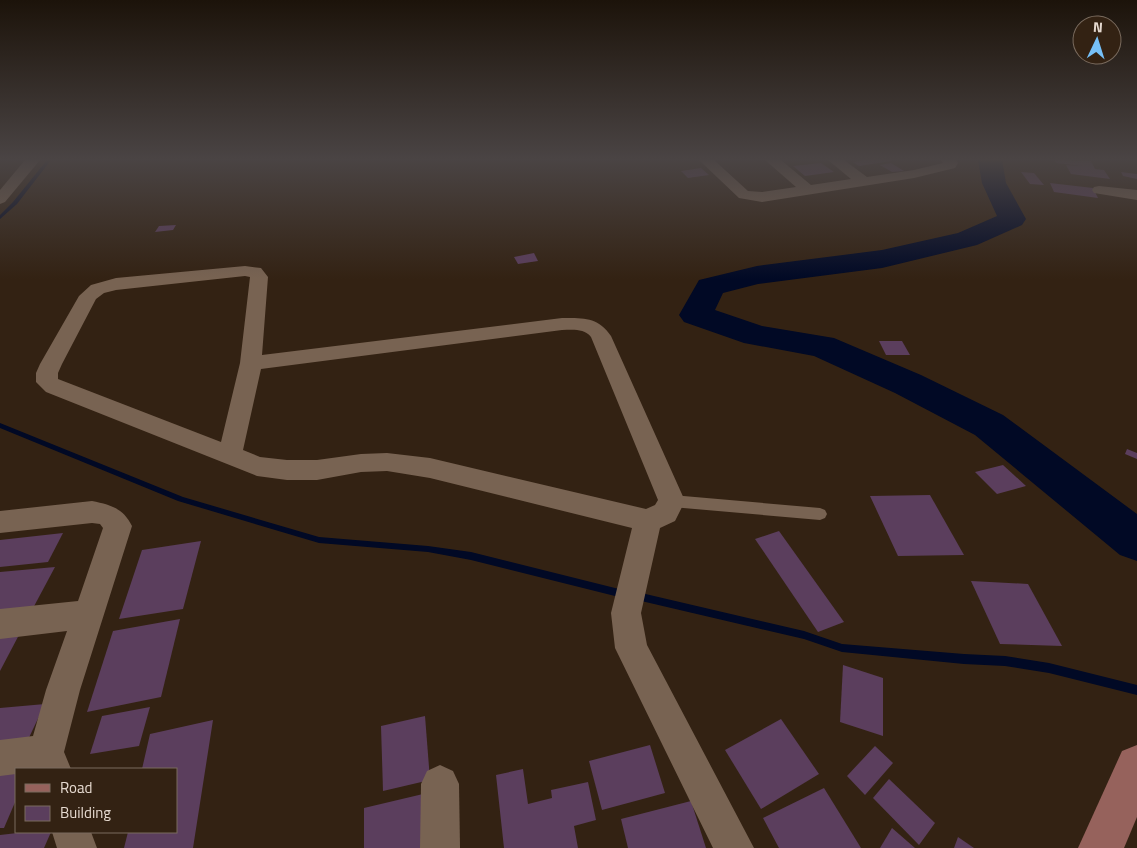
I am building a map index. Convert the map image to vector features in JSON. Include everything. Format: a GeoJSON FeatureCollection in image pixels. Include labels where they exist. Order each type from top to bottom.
{"type":"FeatureCollection","features":[{"type":"Feature","properties":{"kind":"main road"},"geometry":{"type":"LineString","coordinates":[[1102,848],[1137,766]]}},
{"type":"Feature","properties":{"kind":"street"},"geometry":{"type":"LineString","coordinates":[[230,455],[251,363],[259,277],[255,272],[244,271],[101,286],[88,296],[47,373],[46,382],[54,387],[257,466],[288,470],[317,470],[361,463],[387,462],[430,468],[648,521],[665,513],[672,501],[595,328],[582,324],[562,324],[251,363]]}},
{"type":"Feature","properties":{"kind":"street"},"geometry":{"type":"LineString","coordinates":[[0,522],[92,512],[108,515],[118,526],[63,690],[49,761],[0,758]]}},
{"type":"Feature","properties":{"kind":"street"},"geometry":{"type":"LineString","coordinates":[[648,521],[626,612],[631,648],[734,848]]}},
{"type":"Feature","properties":{"kind":"street"},"geometry":{"type":"LineString","coordinates":[[0,624],[88,614]]}},
{"type":"Feature","properties":{"kind":"street"},"geometry":{"type":"LineString","coordinates":[[440,784],[440,848]]}},
{"type":"Feature","properties":{"kind":"street"},"geometry":{"type":"LineString","coordinates":[[72,833],[77,848]]}},
{"type":"Feature","properties":{"kind":"lane"},"geometry":{"type":"LineString","coordinates":[[672,501],[820,514]]}},
{"type":"Feature","properties":{"kind":"building"},"geometry":{"type":"Polygon","coordinates":[[[176,225],[173,230],[155,232],[159,226],[176,225]]]}},
{"type":"Feature","properties":{"kind":"building"},"geometry":{"type":"Polygon","coordinates":[[[534,253],[538,261],[518,264],[514,257],[534,253]]]}},
{"type":"Feature","properties":{"kind":"building"},"geometry":{"type":"Polygon","coordinates":[[[879,341],[902,341],[910,355],[886,355],[879,341]]]}},
{"type":"Feature","properties":{"kind":"building"},"geometry":{"type":"Polygon","coordinates":[[[1127,449],[1137,453],[1137,459],[1125,454],[1127,449]]]}},
{"type":"Feature","properties":{"kind":"building"},"geometry":{"type":"Polygon","coordinates":[[[1003,465],[1026,486],[997,494],[975,472],[1003,465]]]}},
{"type":"Feature","properties":{"kind":"building"},"geometry":{"type":"Polygon","coordinates":[[[930,495],[964,555],[898,556],[870,496],[930,495]]]}},
{"type":"Feature","properties":{"kind":"building"},"geometry":{"type":"Polygon","coordinates":[[[779,531],[844,622],[818,632],[755,539],[779,531]]]}},
{"type":"Feature","properties":{"kind":"building"},"geometry":{"type":"Polygon","coordinates":[[[63,533],[48,562],[0,567],[0,540],[63,533]]]}},
{"type":"Feature","properties":{"kind":"building"},"geometry":{"type":"Polygon","coordinates":[[[201,541],[183,609],[119,619],[142,550],[201,541]]]}},
{"type":"Feature","properties":{"kind":"building"},"geometry":{"type":"Polygon","coordinates":[[[55,567],[32,610],[0,613],[0,572],[55,567]]]}},
{"type":"Feature","properties":{"kind":"building"},"geometry":{"type":"Polygon","coordinates":[[[971,581],[1028,584],[1062,646],[1000,644],[971,581]]]}},
{"type":"Feature","properties":{"kind":"building"},"geometry":{"type":"Polygon","coordinates":[[[180,619],[161,697],[87,712],[113,631],[180,619]]]}},
{"type":"Feature","properties":{"kind":"building"},"geometry":{"type":"Polygon","coordinates":[[[20,633],[0,671],[0,635],[20,633]]]}},
{"type":"Feature","properties":{"kind":"building"},"geometry":{"type":"Polygon","coordinates":[[[843,665],[883,678],[883,736],[840,722],[843,665]]]}},
{"type":"Feature","properties":{"kind":"building"},"geometry":{"type":"Polygon","coordinates":[[[45,704],[24,748],[0,750],[0,708],[45,704]]]}},
{"type":"Feature","properties":{"kind":"building"},"geometry":{"type":"Polygon","coordinates":[[[150,707],[139,746],[90,754],[102,716],[150,707]]]}},
{"type":"Feature","properties":{"kind":"building"},"geometry":{"type":"Polygon","coordinates":[[[425,716],[430,780],[383,791],[381,726],[425,716]]]}},
{"type":"Feature","properties":{"kind":"building"},"geometry":{"type":"Polygon","coordinates":[[[781,719],[819,774],[761,809],[725,750],[781,719]]]}},
{"type":"Feature","properties":{"kind":"building"},"geometry":{"type":"Polygon","coordinates":[[[213,720],[193,848],[124,848],[128,833],[178,833],[178,768],[142,768],[150,734],[213,720]]]}},
{"type":"Feature","properties":{"kind":"building"},"geometry":{"type":"Polygon","coordinates":[[[650,745],[665,793],[602,810],[589,761],[650,745]]]}},
{"type":"Feature","properties":{"kind":"building"},"geometry":{"type":"Polygon","coordinates":[[[875,746],[893,763],[865,795],[847,776],[875,746]]]}},
{"type":"Feature","properties":{"kind":"building"},"geometry":{"type":"Polygon","coordinates":[[[523,769],[528,804],[552,798],[551,790],[588,782],[596,820],[574,826],[578,848],[504,848],[496,775],[523,769]]]}},
{"type":"Feature","properties":{"kind":"building"},"geometry":{"type":"Polygon","coordinates":[[[15,770],[15,802],[4,828],[0,828],[0,772],[15,770]]]}},
{"type":"Feature","properties":{"kind":"building"},"geometry":{"type":"Polygon","coordinates":[[[889,779],[935,823],[919,845],[873,798],[889,779]]]}},
{"type":"Feature","properties":{"kind":"building"},"geometry":{"type":"Polygon","coordinates":[[[824,788],[861,848],[779,848],[763,818],[824,788]]]}},
{"type":"Feature","properties":{"kind":"building"},"geometry":{"type":"Polygon","coordinates":[[[423,794],[427,848],[364,848],[364,808],[423,794]]]}},
{"type":"Feature","properties":{"kind":"building"},"geometry":{"type":"Polygon","coordinates":[[[691,801],[706,848],[628,848],[621,819],[691,801]]]}},
{"type":"Feature","properties":{"kind":"building"},"geometry":{"type":"Polygon","coordinates":[[[892,828],[915,848],[880,848],[892,828]]]}},
{"type":"Feature","properties":{"kind":"building"},"geometry":{"type":"Polygon","coordinates":[[[51,833],[44,848],[0,848],[0,835],[51,833]]]}},
{"type":"Feature","properties":{"kind":"building"},"geometry":{"type":"Polygon","coordinates":[[[958,837],[974,848],[954,848],[958,837]]]}},
{"type":"Feature","properties":{"kind":"waterway"},"geometry":{"type":"LineString","coordinates":[[0,218],[18,200]]}},
{"type":"Feature","properties":{"kind":"waterway"},"geometry":{"type":"LineString","coordinates":[[1002,200],[1012,219],[967,239],[882,259],[757,275],[710,287],[696,315],[756,336],[822,346],[908,384],[989,425],[1137,541]]}},
{"type":"Feature","properties":{"kind":"waterway"},"geometry":{"type":"LineString","coordinates":[[0,425],[181,499],[319,540],[428,549],[471,556],[623,594]]}},
{"type":"Feature","properties":{"kind":"waterway"},"geometry":{"type":"LineString","coordinates":[[637,596],[804,635],[842,648],[1005,661],[1049,668],[1137,690]]}}]}
